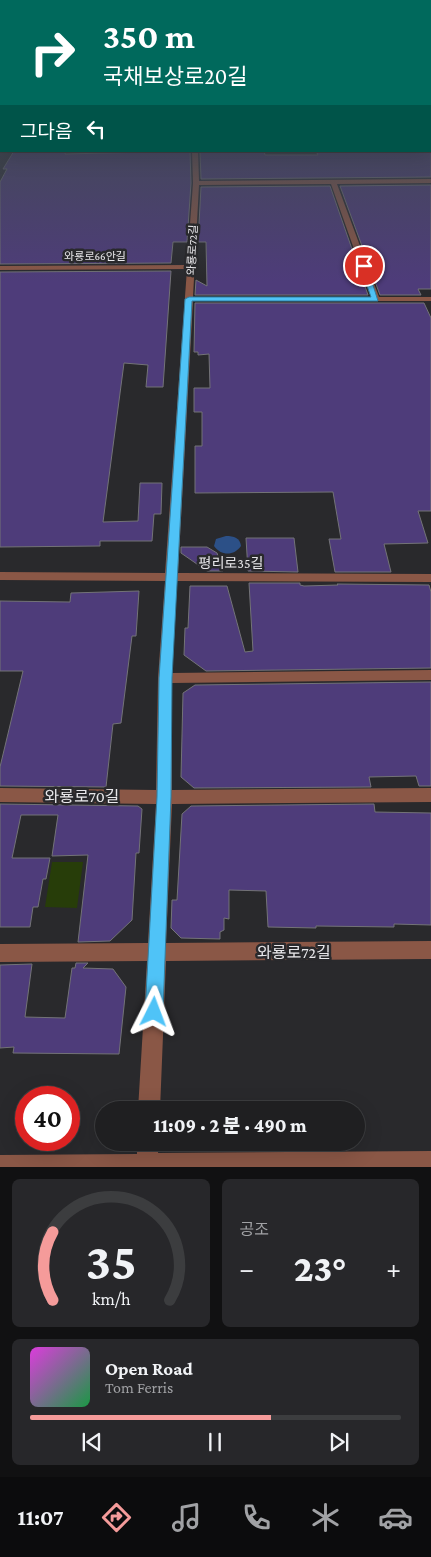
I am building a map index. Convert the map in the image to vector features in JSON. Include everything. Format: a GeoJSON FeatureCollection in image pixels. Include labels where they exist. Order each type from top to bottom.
{"type":"FeatureCollection","features":[{"type":"Feature","properties":{"kind":"street","name":"와룡로72길"},"geometry":{"type":"LineString","coordinates":[[150,1101],[164,797],[166,678],[196,173]]}},
{"type":"Feature","properties":{"kind":"street"},"geometry":{"type":"LineString","coordinates":[[196,183],[431,181]]}},
{"type":"Feature","properties":{"kind":"street"},"geometry":{"type":"LineString","coordinates":[[333,182],[376,299]]}},
{"type":"Feature","properties":{"kind":"street","name":"와룡로66안길"},"geometry":{"type":"LineString","coordinates":[[0,268],[191,267]]}},
{"type":"Feature","properties":{"kind":"street"},"geometry":{"type":"LineString","coordinates":[[189,299],[431,300]]}},
{"type":"Feature","properties":{"kind":"street","name":"평리로35길"},"geometry":{"type":"LineString","coordinates":[[0,576],[431,578]]}},
{"type":"Feature","properties":{"kind":"street"},"geometry":{"type":"LineString","coordinates":[[166,678],[431,675]]}},
{"type":"Feature","properties":{"kind":"street"},"geometry":{"type":"LineString","coordinates":[[164,797],[431,794]]}},
{"type":"Feature","properties":{"kind":"street","name":"와룡로70길"},"geometry":{"type":"LineString","coordinates":[[0,796],[164,797]]}},
{"type":"Feature","properties":{"kind":"street","name":"와룡로72길"},"geometry":{"type":"LineString","coordinates":[[157,953],[431,950]]}},
{"type":"Feature","properties":{"kind":"street"},"geometry":{"type":"LineString","coordinates":[[0,953],[157,953]]}},
{"type":"Feature","properties":{"kind":"street"},"geometry":{"type":"LineString","coordinates":[[147,1166],[148,1151]]}},
{"type":"Feature","properties":{"kind":"street"},"geometry":{"type":"LineString","coordinates":[[0,1166],[431,1162]]}},
{"type":"Feature","properties":{"kind":"green space"},"geometry":{"type":"Polygon","coordinates":[[[52,862],[83,862],[77,908],[45,907],[52,862]]]}},
{"type":"Feature","properties":{"kind":"water"},"geometry":{"type":"Polygon","coordinates":[[[232,536],[239,541],[241,546],[235,552],[228,554],[220,552],[214,546],[216,539],[232,536]]]}},
{"type":"Feature","properties":{"kind":"building"},"geometry":{"type":"Polygon","coordinates":[[[5,173],[191,173],[187,242],[173,242],[171,263],[0,264],[0,182],[5,173]]]}},
{"type":"Feature","properties":{"kind":"building"},"geometry":{"type":"Polygon","coordinates":[[[201,173],[431,173],[431,177],[201,179],[201,173]]]}},
{"type":"Feature","properties":{"kind":"building"},"geometry":{"type":"Polygon","coordinates":[[[431,185],[431,289],[418,289],[421,295],[380,295],[340,186],[431,185]]]}},
{"type":"Feature","properties":{"kind":"building"},"geometry":{"type":"Polygon","coordinates":[[[330,186],[368,295],[195,295],[196,280],[207,286],[206,242],[198,242],[201,187],[330,186]]]}},
{"type":"Feature","properties":{"kind":"building"},"geometry":{"type":"Polygon","coordinates":[[[171,271],[163,387],[146,387],[148,365],[124,363],[103,522],[138,521],[140,483],[162,483],[161,514],[154,514],[152,541],[100,541],[100,546],[0,547],[0,272],[171,271]]]}},
{"type":"Feature","properties":{"kind":"building"},"geometry":{"type":"Polygon","coordinates":[[[195,303],[424,303],[431,318],[431,511],[418,511],[428,543],[384,544],[391,572],[335,572],[329,539],[341,539],[333,492],[195,493],[195,446],[202,446],[202,412],[194,412],[194,388],[210,388],[209,354],[198,355],[198,352],[194,352],[195,303]]]}},
{"type":"Feature","properties":{"kind":"building"},"geometry":{"type":"Polygon","coordinates":[[[246,538],[294,538],[298,572],[248,571],[246,538]]]}},
{"type":"Feature","properties":{"kind":"building"},"geometry":{"type":"Polygon","coordinates":[[[181,547],[207,547],[217,553],[223,571],[207,571],[181,553],[181,547]]]}},
{"type":"Feature","properties":{"kind":"building"},"geometry":{"type":"Polygon","coordinates":[[[249,583],[300,583],[300,585],[304,586],[337,584],[429,585],[431,592],[431,668],[206,671],[184,655],[185,628],[188,628],[190,586],[227,586],[245,652],[253,651],[249,583]]]}},
{"type":"Feature","properties":{"kind":"building"},"geometry":{"type":"Polygon","coordinates":[[[139,591],[136,636],[132,636],[121,723],[113,724],[106,787],[0,786],[0,767],[23,671],[0,671],[0,601],[70,602],[71,593],[139,591]]]}},
{"type":"Feature","properties":{"kind":"building"},"geometry":{"type":"Polygon","coordinates":[[[431,682],[431,786],[419,786],[416,776],[369,777],[371,787],[194,788],[181,777],[183,693],[195,685],[431,682]]]}},
{"type":"Feature","properties":{"kind":"building"},"geometry":{"type":"Polygon","coordinates":[[[0,804],[138,806],[142,809],[139,853],[136,853],[132,920],[110,941],[78,942],[88,855],[52,856],[58,815],[21,815],[12,858],[50,858],[46,879],[43,879],[38,907],[33,907],[30,927],[0,927],[0,804]]]}},
{"type":"Feature","properties":{"kind":"building"},"geometry":{"type":"Polygon","coordinates":[[[374,804],[375,812],[431,813],[431,925],[394,924],[394,927],[316,926],[316,928],[268,927],[266,891],[229,890],[229,919],[224,918],[224,930],[220,932],[220,939],[181,938],[171,928],[172,900],[177,900],[182,814],[191,806],[374,804]]]}},
{"type":"Feature","properties":{"kind":"building"},"geometry":{"type":"Polygon","coordinates":[[[76,963],[88,963],[83,968],[113,969],[126,987],[119,1054],[13,1053],[14,1047],[0,1048],[0,965],[32,964],[25,1017],[65,1018],[72,968],[75,968],[76,963]]]}},
{"type":"Feature","properties":{"kind":"route"},"geometry":{"type":"LineString","coordinates":[[154,1012],[164,797],[166,678],[189,299],[376,299],[364,266]]}}]}
